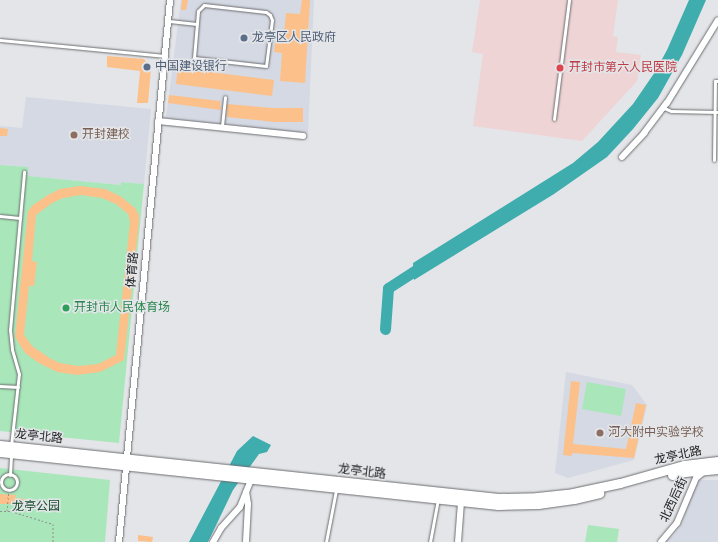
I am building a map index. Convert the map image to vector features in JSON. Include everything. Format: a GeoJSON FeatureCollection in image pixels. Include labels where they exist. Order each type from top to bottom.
{"type":"FeatureCollection","features":[{"type":"Feature","properties":{"kind":"main road","name":"龙亭北路"},"geometry":{"type":"LineString","coordinates":[[0,446],[11,450],[220,471],[336,488],[461,502],[511,505],[556,502],[574,499],[685,472],[718,469]]}},
{"type":"Feature","properties":{"kind":"main road","name":"龙亭北路"},"geometry":{"type":"LineString","coordinates":[[0,452],[11,450]]}},
{"type":"Feature","properties":{"kind":"main road","name":"龙亭北路"},"geometry":{"type":"LineString","coordinates":[[250,476],[511,498],[573,493],[620,483],[684,465],[718,461]]}},
{"type":"Feature","properties":{"kind":"street","name":"体育路"},"geometry":{"type":"LineString","coordinates":[[120,542],[126,462],[170,0]]}},
{"type":"Feature","properties":{"kind":"street"},"geometry":{"type":"LineString","coordinates":[[622,157],[664,108],[718,20]]}},
{"type":"Feature","properties":{"kind":"street"},"geometry":{"type":"LineString","coordinates":[[158,121],[222,126],[303,136]]}},
{"type":"Feature","properties":{"kind":"street","name":"北西后街"},"geometry":{"type":"LineString","coordinates":[[661,542],[677,523],[696,478],[708,469]]}},
{"type":"Feature","properties":{"kind":"street"},"geometry":{"type":"LineString","coordinates":[[213,542],[221,528],[238,510],[246,492],[250,476]]}},
{"type":"Feature","properties":{"kind":"street"},"geometry":{"type":"LineString","coordinates":[[246,492],[248,504],[246,542]]}},
{"type":"Feature","properties":{"kind":"street"},"geometry":{"type":"LineString","coordinates":[[458,542],[461,502]]}},
{"type":"Feature","properties":{"kind":"lane"},"geometry":{"type":"LineString","coordinates":[[554,119],[569,0]]}},
{"type":"Feature","properties":{"kind":"lane"},"geometry":{"type":"LineString","coordinates":[[204,5],[266,12],[272,20],[268,63],[266,66],[262,66],[194,58],[197,24],[198,11],[204,5]]}},
{"type":"Feature","properties":{"kind":"lane"},"geometry":{"type":"LineString","coordinates":[[168,20],[197,24]]}},
{"type":"Feature","properties":{"kind":"lane"},"geometry":{"type":"LineString","coordinates":[[0,40],[165,56]]}},
{"type":"Feature","properties":{"kind":"lane"},"geometry":{"type":"LineString","coordinates":[[714,160],[716,112],[715,81],[718,81]]}},
{"type":"Feature","properties":{"kind":"lane"},"geometry":{"type":"LineString","coordinates":[[222,126],[225,97]]}},
{"type":"Feature","properties":{"kind":"lane"},"geometry":{"type":"LineString","coordinates":[[664,108],[671,111],[716,112]]}},
{"type":"Feature","properties":{"kind":"lane"},"geometry":{"type":"LineString","coordinates":[[10,475],[19,369],[12,349],[10,330],[24,172]]}},
{"type":"Feature","properties":{"kind":"lane"},"geometry":{"type":"LineString","coordinates":[[0,216],[20,218]]}},
{"type":"Feature","properties":{"kind":"lane"},"geometry":{"type":"LineString","coordinates":[[0,386],[18,387]]}},
{"type":"Feature","properties":{"kind":"lane"},"geometry":{"type":"LineString","coordinates":[[10,475],[14,476],[17,482],[13,489],[9,490],[2,487],[0,481],[2,477],[10,475]]}},
{"type":"Feature","properties":{"kind":"lane"},"geometry":{"type":"LineString","coordinates":[[326,542],[336,488]]}},
{"type":"Feature","properties":{"kind":"lane"},"geometry":{"type":"LineString","coordinates":[[430,542],[438,499]]}},
{"type":"Feature","properties":{"kind":"path"},"geometry":{"type":"LineString","coordinates":[[7,511],[9,490]]}},
{"type":"Feature","properties":{"kind":"path"},"geometry":{"type":"LineString","coordinates":[[0,511],[7,511],[53,524],[53,542]]}},
{"type":"Feature","properties":{"kind":"shaded area","name":"龙亭区人民政府"},"geometry":{"type":"Polygon","coordinates":[[[181,0],[314,0],[308,133],[166,118],[181,0]]]}},
{"type":"Feature","properties":{"kind":"shaded area","name":"开封市第六人民医院"},"geometry":{"type":"Polygon","coordinates":[[[480,0],[618,0],[613,36],[618,37],[616,52],[641,55],[637,81],[582,141],[473,126],[483,54],[472,52],[480,0]]]}},
{"type":"Feature","properties":{"kind":"shaded area","name":"开封建校"},"geometry":{"type":"Polygon","coordinates":[[[26,97],[151,109],[144,184],[121,182],[121,185],[28,176],[28,167],[0,165],[0,126],[22,128],[26,97]]]}},
{"type":"Feature","properties":{"kind":"shaded area","name":"河大附中实验学校"},"geometry":{"type":"Polygon","coordinates":[[[566,372],[632,385],[647,405],[634,460],[568,478],[555,473],[566,372]]]}},
{"type":"Feature","properties":{"kind":"shaded area"},"geometry":{"type":"Polygon","coordinates":[[[697,480],[718,480],[718,542],[665,542],[674,535],[682,523],[697,480]]]}},
{"type":"Feature","properties":{"kind":"green space","name":"开封市人民体育场"},"geometry":{"type":"Polygon","coordinates":[[[0,165],[28,167],[28,176],[121,185],[121,182],[144,184],[119,443],[0,431],[0,165]]]}},
{"type":"Feature","properties":{"kind":"green space"},"geometry":{"type":"Polygon","coordinates":[[[587,382],[626,389],[621,416],[582,409],[587,382]]]}},
{"type":"Feature","properties":{"kind":"green space","name":"龙亭公园"},"geometry":{"type":"Polygon","coordinates":[[[0,468],[110,480],[105,542],[0,542],[0,468]]]}},
{"type":"Feature","properties":{"kind":"green space"},"geometry":{"type":"Polygon","coordinates":[[[588,525],[619,529],[617,542],[585,542],[588,525]]]}},
{"type":"Feature","properties":{"kind":"water"},"geometry":{"type":"Polygon","coordinates":[[[689,0],[706,0],[682,55],[658,98],[633,129],[607,157],[554,194],[414,280],[413,263],[573,163],[598,142],[633,104],[655,72],[667,50],[689,0]]]}},
{"type":"Feature","properties":{"kind":"water"},"geometry":{"type":"Polygon","coordinates":[[[253,436],[271,445],[267,452],[259,454],[233,490],[208,542],[189,542],[237,451],[253,436]]]}},
{"type":"Feature","properties":{"kind":"building"},"geometry":{"type":"Polygon","coordinates":[[[182,0],[188,0],[186,10],[181,10],[182,0]]]}},
{"type":"Feature","properties":{"kind":"building"},"geometry":{"type":"Polygon","coordinates":[[[302,0],[310,0],[305,83],[280,81],[282,53],[274,52],[275,42],[283,43],[286,13],[300,14],[302,0]]]}},
{"type":"Feature","properties":{"kind":"building"},"geometry":{"type":"Polygon","coordinates":[[[107,56],[144,59],[151,69],[148,103],[137,103],[140,71],[107,67],[107,56]]]}},
{"type":"Feature","properties":{"kind":"building"},"geometry":{"type":"Polygon","coordinates":[[[178,68],[274,80],[272,96],[176,84],[178,68]]]}},
{"type":"Feature","properties":{"kind":"building"},"geometry":{"type":"Polygon","coordinates":[[[169,95],[220,101],[221,110],[168,103],[169,95]]]}},
{"type":"Feature","properties":{"kind":"building"},"geometry":{"type":"Polygon","coordinates":[[[227,104],[272,108],[303,108],[303,122],[274,122],[227,117],[227,104]]]}},
{"type":"Feature","properties":{"kind":"building"},"geometry":{"type":"Polygon","coordinates":[[[0,128],[8,129],[7,136],[0,136],[0,128]]]}},
{"type":"Feature","properties":{"kind":"building"},"geometry":{"type":"Polygon","coordinates":[[[80,186],[105,189],[120,196],[135,208],[139,215],[124,360],[100,372],[77,375],[57,372],[39,363],[25,353],[15,337],[28,211],[33,205],[60,189],[80,186]],[[81,195],[63,198],[52,203],[36,215],[32,261],[37,262],[34,286],[29,286],[24,335],[32,346],[51,359],[60,363],[78,366],[98,364],[116,355],[130,222],[128,214],[116,204],[102,198],[81,195]]]}},
{"type":"Feature","properties":{"kind":"building"},"geometry":{"type":"Polygon","coordinates":[[[571,381],[580,382],[573,444],[626,449],[636,403],[646,405],[634,458],[572,453],[572,456],[563,455],[571,381]]]}},
{"type":"Feature","properties":{"kind":"building"},"geometry":{"type":"Polygon","coordinates":[[[0,494],[16,495],[15,498],[25,499],[25,504],[0,504],[0,494]]]}},
{"type":"Feature","properties":{"kind":"building"},"geometry":{"type":"Polygon","coordinates":[[[138,535],[153,537],[152,542],[138,541],[138,535]]]}},
{"type":"Feature","properties":{"kind":"waterway"},"geometry":{"type":"LineString","coordinates":[[385,329],[388,288],[425,264]]}},
{"type":"Feature","properties":{"kind":"place","name":"龙亭区人民政府"},"geometry":{"type":"Point","coordinates":[244,38]}},
{"type":"Feature","properties":{"kind":"place","name":"中国建设银行"},"geometry":{"type":"Point","coordinates":[147,67]}},
{"type":"Feature","properties":{"kind":"place","name":"开封市第六人民医院"},"geometry":{"type":"Point","coordinates":[560,68]}},
{"type":"Feature","properties":{"kind":"place","name":"开封建校"},"geometry":{"type":"Point","coordinates":[74,135]}},
{"type":"Feature","properties":{"kind":"place","name":"开封市人民体育场"},"geometry":{"type":"Point","coordinates":[66,308]}},
{"type":"Feature","properties":{"kind":"place","name":"河大附中实验学校"},"geometry":{"type":"Point","coordinates":[600,433]}}]}
